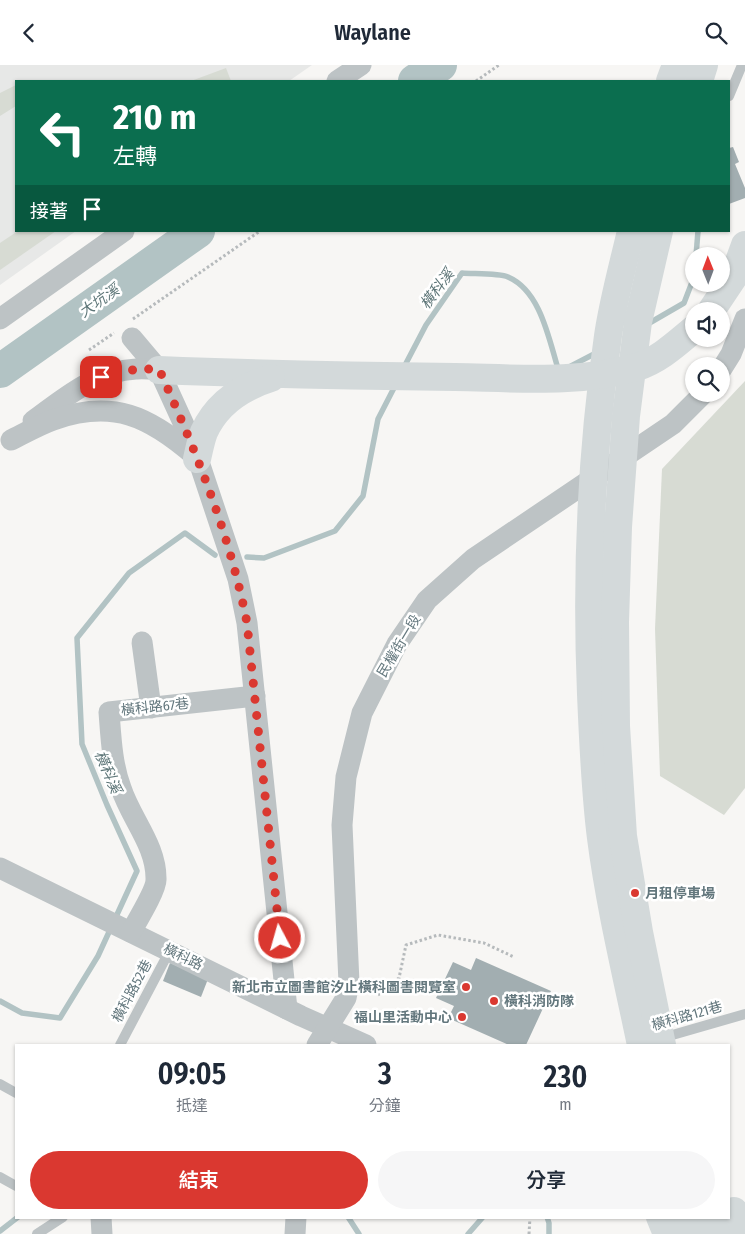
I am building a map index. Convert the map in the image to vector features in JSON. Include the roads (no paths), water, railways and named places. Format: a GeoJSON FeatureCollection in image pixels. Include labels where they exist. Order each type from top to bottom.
{"type":"FeatureCollection","features":[{"type":"Feature","properties":{"kind":"highway"},"geometry":{"type":"LineString","coordinates":[[670,80],[676,65]]}},
{"type":"Feature","properties":{"kind":"highway"},"geometry":{"type":"LineString","coordinates":[[699,80],[704,65]]}},
{"type":"Feature","properties":{"kind":"highway"},"geometry":{"type":"LineString","coordinates":[[631,232],[608,334],[595,451],[590,531],[589,636],[593,755],[601,839],[639,1044]]}},
{"type":"Feature","properties":{"kind":"highway"},"geometry":{"type":"LineString","coordinates":[[659,232],[638,322],[626,416],[618,527],[615,622],[616,726],[623,836],[639,932],[662,1044]]}},
{"type":"Feature","properties":{"kind":"highway"},"geometry":{"type":"LineString","coordinates":[[717,302],[733,278],[745,245]]}},
{"type":"Feature","properties":{"kind":"highway"},"geometry":{"type":"LineString","coordinates":[[159,369],[295,375],[554,378],[608,373],[638,366],[667,352],[685,337]]}},
{"type":"Feature","properties":{"kind":"highway"},"geometry":{"type":"LineString","coordinates":[[198,459],[203,434],[214,414],[230,398],[242,389],[257,382],[295,375]]}},
{"type":"Feature","properties":{"kind":"highway"},"geometry":{"type":"LineString","coordinates":[[716,1234],[732,1218]]}},
{"type":"Feature","properties":{"kind":"highway"},"geometry":{"type":"LineString","coordinates":[[661,1219],[667,1234]]}},
{"type":"Feature","properties":{"kind":"highway"},"geometry":{"type":"LineString","coordinates":[[689,1219],[694,1234]]}},
{"type":"Feature","properties":{"kind":"street"},"geometry":{"type":"LineString","coordinates":[[338,80],[361,65]]}},
{"type":"Feature","properties":{"kind":"street"},"geometry":{"type":"LineString","coordinates":[[0,319],[123,232]]}},
{"type":"Feature","properties":{"kind":"street"},"geometry":{"type":"LineString","coordinates":[[729,357],[745,319]]}},
{"type":"Feature","properties":{"kind":"street"},"geometry":{"type":"LineString","coordinates":[[128,329],[159,369],[185,427],[198,459],[238,579],[247,623],[287,1009]]}},
{"type":"Feature","properties":{"kind":"street"},"geometry":{"type":"LineString","coordinates":[[6,444],[28,424],[68,394],[101,377],[118,371],[159,369]]}},
{"type":"Feature","properties":{"kind":"street","name":"民權街一段"},"geometry":{"type":"LineString","coordinates":[[322,1036],[346,997],[348,983],[342,825],[346,777],[362,713],[397,644],[428,600],[473,559],[673,424],[696,402]]}},
{"type":"Feature","properties":{"kind":"street"},"geometry":{"type":"LineString","coordinates":[[6,444],[52,420],[96,411],[118,412],[137,417],[158,427],[176,439],[198,459]]}},
{"type":"Feature","properties":{"kind":"street"},"geometry":{"type":"LineString","coordinates":[[142,642],[151,707]]}},
{"type":"Feature","properties":{"kind":"street","name":"橫科路67巷"},"geometry":{"type":"LineString","coordinates":[[128,930],[156,882],[155,863],[143,833],[121,789],[114,762],[108,712],[255,696]]}},
{"type":"Feature","properties":{"kind":"street","name":"橫科路"},"geometry":{"type":"LineString","coordinates":[[0,868],[287,1009],[322,1036],[361,1044]]}},
{"type":"Feature","properties":{"kind":"street"},"geometry":{"type":"LineString","coordinates":[[101,1219],[102,1234]]}},
{"type":"Feature","properties":{"kind":"street"},"geometry":{"type":"LineString","coordinates":[[295,1234],[296,1219]]}},
{"type":"Feature","properties":{"kind":"lane"},"geometry":{"type":"LineString","coordinates":[[730,94],[742,65]]}},
{"type":"Feature","properties":{"kind":"lane","name":"橫科路52巷"},"geometry":{"type":"LineString","coordinates":[[121,1044],[170,951]]}},
{"type":"Feature","properties":{"kind":"lane","name":"橫科路121巷"},"geometry":{"type":"LineString","coordinates":[[642,1044],[745,1014]]}},
{"type":"Feature","properties":{"kind":"lane"},"geometry":{"type":"LineString","coordinates":[[0,1084],[15,1092]]}},
{"type":"Feature","properties":{"kind":"lane"},"geometry":{"type":"LineString","coordinates":[[0,1177],[15,1185]]}},
{"type":"Feature","properties":{"kind":"lane"},"geometry":{"type":"LineString","coordinates":[[37,1234],[60,1219]]}},
{"type":"Feature","properties":{"kind":"waterway","name":"大坑溪"},"geometry":{"type":"LineString","coordinates":[[417,80],[440,65]]}},
{"type":"Feature","properties":{"kind":"waterway","name":"大坑溪"},"geometry":{"type":"LineString","coordinates":[[0,371],[197,232]]}},
{"type":"Feature","properties":{"kind":"waterway","name":"橫科溪"},"geometry":{"type":"LineString","coordinates":[[697,247],[698,232]]}},
{"type":"Feature","properties":{"kind":"waterway","name":"橫科溪"},"geometry":{"type":"LineString","coordinates":[[403,369],[426,325],[462,273],[492,274],[508,277],[528,293],[542,318],[559,372]]}},
{"type":"Feature","properties":{"kind":"waterway","name":"橫科溪"},"geometry":{"type":"LineString","coordinates":[[646,325],[684,303],[688,293]]}},
{"type":"Feature","properties":{"kind":"waterway","name":"橫科溪"},"geometry":{"type":"LineString","coordinates":[[571,366],[596,353]]}},
{"type":"Feature","properties":{"kind":"waterway","name":"橫科溪"},"geometry":{"type":"LineString","coordinates":[[247,557],[264,558],[335,531],[363,496],[378,419],[396,384]]}},
{"type":"Feature","properties":{"kind":"waterway","name":"橫科溪"},"geometry":{"type":"LineString","coordinates":[[0,1001],[22,1013],[60,1018],[98,956],[137,871],[82,744],[77,638],[129,573],[185,533],[215,555]]}},
{"type":"Feature","properties":{"kind":"waterway","name":"橫科溪"},"geometry":{"type":"LineString","coordinates":[[0,1231],[15,1219]]}},
{"type":"Feature","properties":{"kind":"waterway","name":"橫科溪"},"geometry":{"type":"LineString","coordinates":[[349,1219],[359,1234]]}},
{"type":"Feature","properties":{"kind":"waterway","name":"橫科溪"},"geometry":{"type":"LineString","coordinates":[[468,1234],[481,1219]]}},
{"type":"Feature","properties":{"kind":"waterway","name":"橫科溪"},"geometry":{"type":"LineString","coordinates":[[548,1219],[549,1234]]}},
{"type":"Feature","properties":{"kind":"place","name":"月租停車場"},"geometry":{"type":"Point","coordinates":[635,893]}},
{"type":"Feature","properties":{"kind":"place","name":"新北市立圖書館汐止橫科圖書閱覽室"},"geometry":{"type":"Point","coordinates":[466,987]}},
{"type":"Feature","properties":{"kind":"place","name":"橫科消防隊"},"geometry":{"type":"Point","coordinates":[494,1001]}},
{"type":"Feature","properties":{"kind":"place","name":"福山里活動中心"},"geometry":{"type":"Point","coordinates":[462,1017]}}]}
